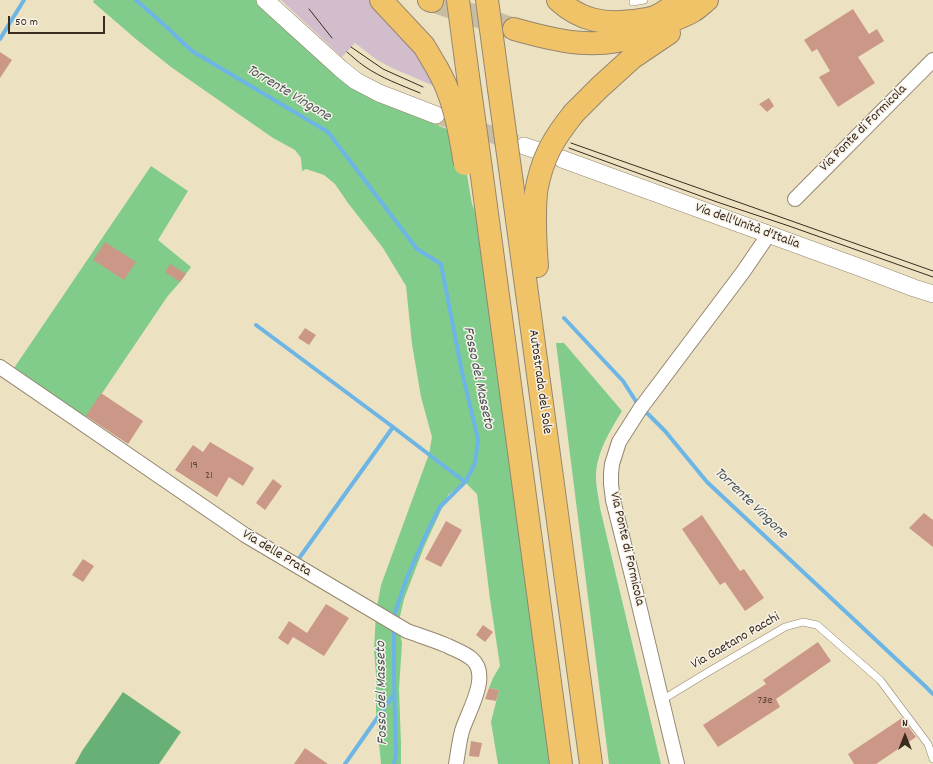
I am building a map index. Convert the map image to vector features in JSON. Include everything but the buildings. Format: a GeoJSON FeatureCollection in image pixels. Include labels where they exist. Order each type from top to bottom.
{"type":"FeatureCollection","features":[{"type":"Feature","properties":{"kind":"highway"},"geometry":{"type":"LineString","coordinates":[[381,0],[414,34],[424,46],[438,68],[453,104],[473,167]]}},
{"type":"Feature","properties":{"kind":"highway"},"geometry":{"type":"LineString","coordinates":[[458,0],[468,76],[473,167]]}},
{"type":"Feature","properties":{"kind":"highway","name":"Autostrada del Sole"},"geometry":{"type":"LineString","coordinates":[[487,0],[591,764]]}},
{"type":"Feature","properties":{"kind":"highway"},"geometry":{"type":"LineString","coordinates":[[558,0],[576,14],[613,23],[656,16],[680,0]]}},
{"type":"Feature","properties":{"kind":"highway"},"geometry":{"type":"LineString","coordinates":[[514,29],[573,43],[583,44],[612,42],[640,35],[693,11],[707,0]]}},
{"type":"Feature","properties":{"kind":"highway"},"geometry":{"type":"LineString","coordinates":[[544,415],[543,322],[534,234],[534,213],[540,173],[548,152],[554,140],[574,114],[600,87],[632,58],[699,15],[715,0]]}},
{"type":"Feature","properties":{"kind":"highway","name":"Autostrada del Sole"},"geometry":{"type":"LineString","coordinates":[[473,167],[472,204],[492,250],[561,764]]}},
{"type":"Feature","properties":{"kind":"street"},"geometry":{"type":"LineString","coordinates":[[265,0],[337,66],[356,81],[379,93],[436,115]]}},
{"type":"Feature","properties":{"kind":"street","name":"Via Ponte di Formicola"},"geometry":{"type":"LineString","coordinates":[[795,199],[933,60]]}},
{"type":"Feature","properties":{"kind":"street","name":"Via dell'Unità d'Italia"},"geometry":{"type":"LineString","coordinates":[[562,160],[933,294]]}},
{"type":"Feature","properties":{"kind":"street","name":"Via Ponte di Formicola"},"geometry":{"type":"LineString","coordinates":[[677,764],[612,493],[611,474],[614,456],[622,437],[633,420],[743,272],[769,234]]}},
{"type":"Feature","properties":{"kind":"street","name":"Via delle Prata"},"geometry":{"type":"LineString","coordinates":[[0,367],[245,536],[407,631],[432,639],[463,652],[473,660],[478,668],[480,677],[463,730],[456,764]]}},
{"type":"Feature","properties":{"kind":"lane"},"geometry":{"type":"LineString","coordinates":[[632,2],[644,0]]}},
{"type":"Feature","properties":{"kind":"lane","name":"Via Gaetano Pacchi"},"geometry":{"type":"LineString","coordinates":[[662,700],[786,627],[803,622],[817,625],[880,680],[928,744],[933,760],[931,764]]}},
{"type":"Feature","properties":{"kind":"shaded area"},"geometry":{"type":"Polygon","coordinates":[[[281,0],[370,0],[425,65],[434,86],[377,60],[355,43],[342,57],[281,0]]]}},
{"type":"Feature","properties":{"kind":"green space"},"geometry":{"type":"Polygon","coordinates":[[[94,0],[265,0],[341,69],[436,115],[439,126],[460,134],[472,204],[492,250],[559,764],[498,764],[491,722],[499,690],[489,688],[500,666],[477,494],[465,482],[448,495],[424,547],[404,599],[398,625],[402,643],[399,689],[401,764],[381,764],[376,711],[376,674],[374,650],[376,612],[381,585],[429,454],[432,437],[421,397],[412,344],[406,286],[383,248],[335,184],[324,175],[306,169],[302,171],[301,158],[295,150],[273,138],[171,67],[93,2],[94,0]]]}},
{"type":"Feature","properties":{"kind":"green space"},"geometry":{"type":"Polygon","coordinates":[[[151,166],[188,191],[158,240],[191,267],[167,297],[82,423],[10,374],[151,166]]]}},
{"type":"Feature","properties":{"kind":"green space"},"geometry":{"type":"Polygon","coordinates":[[[556,343],[564,343],[622,411],[608,434],[598,459],[596,485],[600,508],[661,764],[609,764],[556,343]]]}},
{"type":"Feature","properties":{"kind":"green space"},"geometry":{"type":"Polygon","coordinates":[[[123,692],[181,732],[159,764],[75,764],[82,751],[123,692]]]}},
{"type":"Feature","properties":{"kind":"waterway"},"geometry":{"type":"LineString","coordinates":[[0,39],[24,0]]}},
{"type":"Feature","properties":{"kind":"waterway","name":"Torrente Vingone"},"geometry":{"type":"LineString","coordinates":[[136,0],[192,51],[328,132],[417,249],[441,264],[462,372],[478,439],[475,463],[466,481],[440,507],[428,530],[406,580],[394,619]]}},
{"type":"Feature","properties":{"kind":"waterway","name":"Torrente Vingone"},"geometry":{"type":"LineString","coordinates":[[564,318],[623,381],[637,403],[665,431],[707,482],[933,694]]}},
{"type":"Feature","properties":{"kind":"waterway"},"geometry":{"type":"LineString","coordinates":[[256,325],[465,482]]}},
{"type":"Feature","properties":{"kind":"waterway"},"geometry":{"type":"LineString","coordinates":[[300,557],[393,427]]}},
{"type":"Feature","properties":{"kind":"waterway","name":"Fosso del Masseto"},"geometry":{"type":"LineString","coordinates":[[394,626],[396,753],[394,764]]}},
{"type":"Feature","properties":{"kind":"waterway"},"geometry":{"type":"LineString","coordinates":[[345,764],[394,694]]}},
{"type":"Feature","properties":{"kind":"tunnel"},"geometry":{"type":"LineString","coordinates":[[432,1],[514,29]]}},
{"type":"Feature","properties":{"kind":"tunnel"},"geometry":{"type":"LineString","coordinates":[[436,115],[516,143]]}},
{"type":"Feature","properties":{"kind":"tram line"},"geometry":{"type":"LineString","coordinates":[[309,9],[332,38]]}},
{"type":"Feature","properties":{"kind":"tram line"},"geometry":{"type":"LineString","coordinates":[[351,47],[383,69],[423,87]]}},
{"type":"Feature","properties":{"kind":"tram line"},"geometry":{"type":"LineString","coordinates":[[347,52],[377,74],[420,93]]}},
{"type":"Feature","properties":{"kind":"tram line"},"geometry":{"type":"LineString","coordinates":[[571,143],[933,271]]}},
{"type":"Feature","properties":{"kind":"tram line"},"geometry":{"type":"LineString","coordinates":[[569,148],[717,202],[933,277]]}}]}
